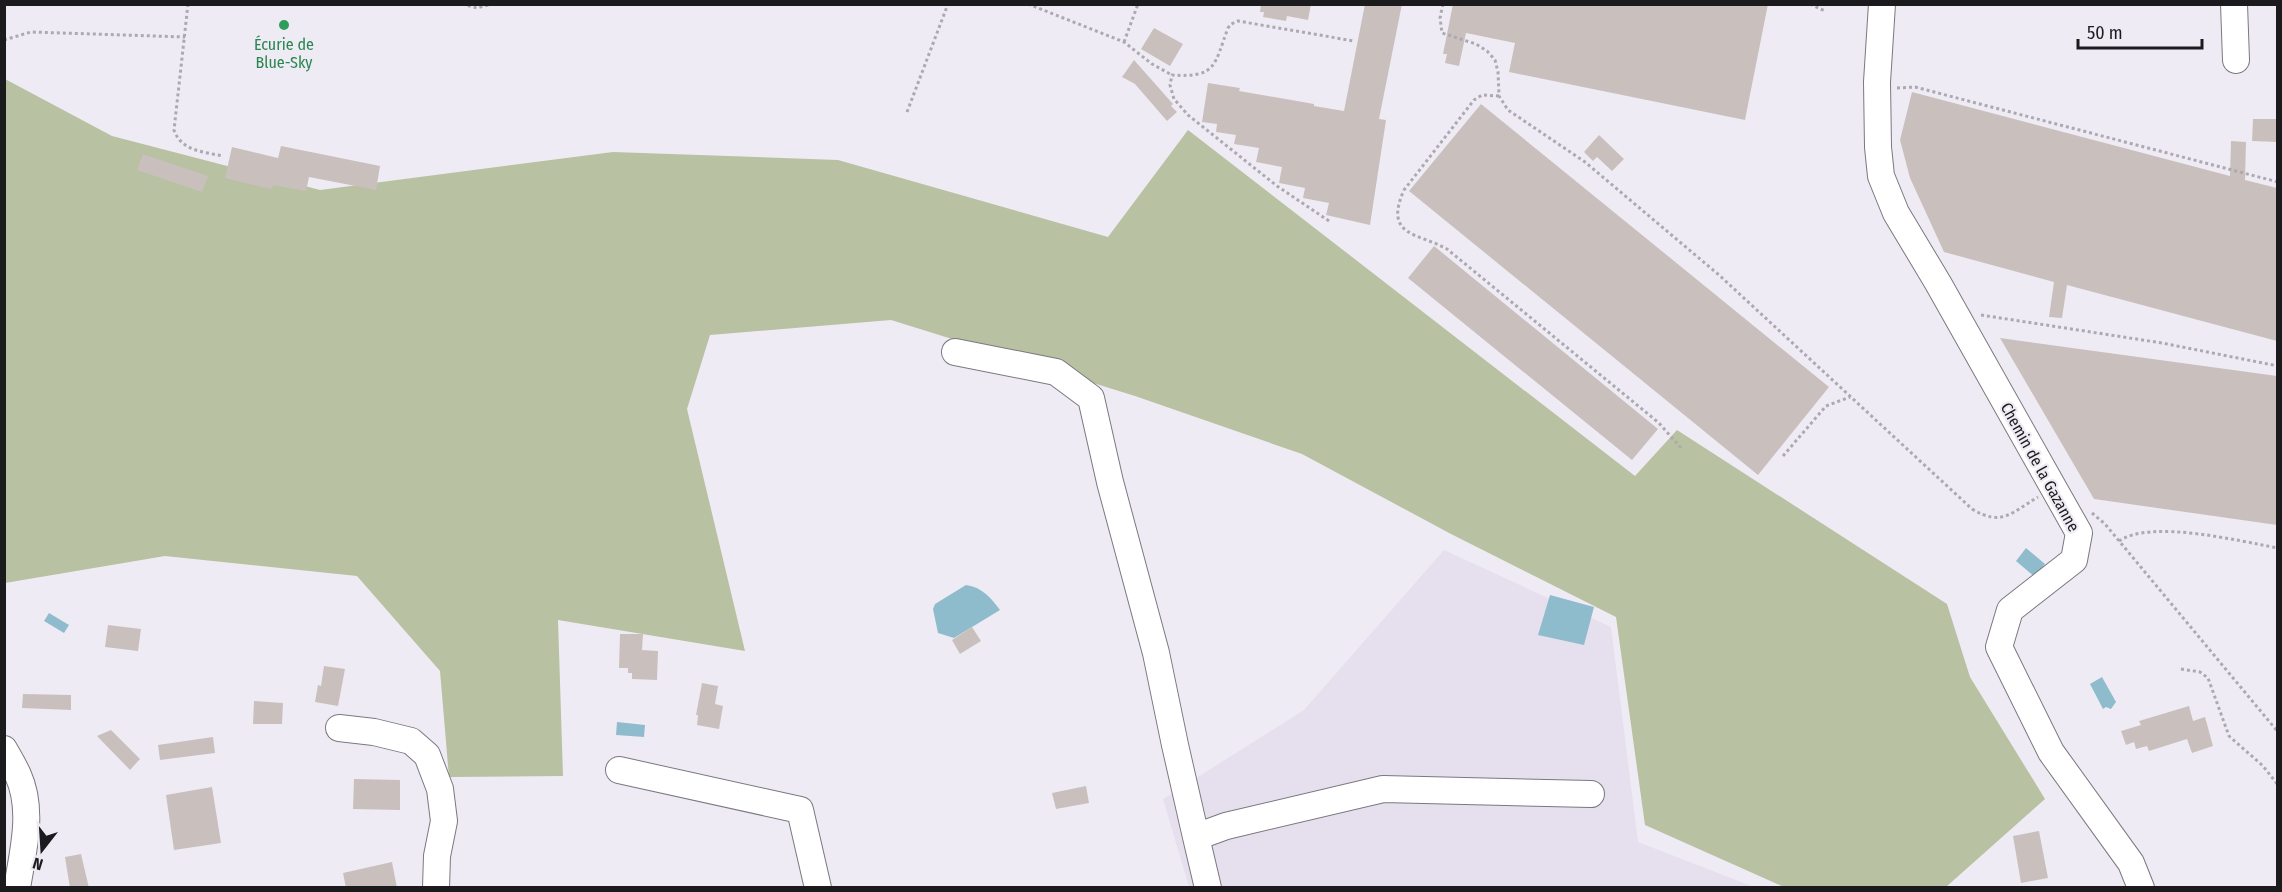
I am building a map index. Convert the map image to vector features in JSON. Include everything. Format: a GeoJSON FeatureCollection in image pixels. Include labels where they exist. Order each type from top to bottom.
{"type":"FeatureCollection","features":[{"type":"Feature","properties":{"kind":"street","name":"Chemin de la Gazanne"},"geometry":{"type":"LineString","coordinates":[[1882,4],[1877,87],[1881,176],[1896,213],[2079,533],[2074,560],[2010,610],[1999,647],[2051,752],[2131,862],[2141,888]]}},
{"type":"Feature","properties":{"kind":"street"},"geometry":{"type":"LineString","coordinates":[[2234,4],[2236,60]]}},
{"type":"Feature","properties":{"kind":"street"},"geometry":{"type":"LineString","coordinates":[[955,352],[1056,372],[1091,398],[1110,482],[1156,653],[1208,888]]}},
{"type":"Feature","properties":{"kind":"street"},"geometry":{"type":"LineString","coordinates":[[339,728],[374,732],[411,741],[426,755],[440,789],[444,821],[437,856],[436,888]]}},
{"type":"Feature","properties":{"kind":"street"},"geometry":{"type":"LineString","coordinates":[[4,750],[19,776],[27,808],[17,888]]}},
{"type":"Feature","properties":{"kind":"street"},"geometry":{"type":"LineString","coordinates":[[619,770],[800,810],[818,888]]}},
{"type":"Feature","properties":{"kind":"street"},"geometry":{"type":"LineString","coordinates":[[1196,837],[1226,826],[1383,789],[1592,794]]}},
{"type":"Feature","properties":{"kind":"path"},"geometry":{"type":"LineString","coordinates":[[188,4],[174,130],[177,139],[186,147],[223,156]]}},
{"type":"Feature","properties":{"kind":"path"},"geometry":{"type":"LineString","coordinates":[[462,4],[477,8],[492,4]]}},
{"type":"Feature","properties":{"kind":"path"},"geometry":{"type":"LineString","coordinates":[[907,112],[948,4]]}},
{"type":"Feature","properties":{"kind":"path"},"geometry":{"type":"LineString","coordinates":[[1028,4],[1124,42],[1152,64],[1172,75],[1191,76],[1204,74],[1210,70],[1228,28],[1238,21],[1354,41]]}},
{"type":"Feature","properties":{"kind":"path"},"geometry":{"type":"LineString","coordinates":[[1124,42],[1138,4]]}},
{"type":"Feature","properties":{"kind":"path"},"geometry":{"type":"LineString","coordinates":[[1443,4],[1440,18],[1443,33],[1476,44],[1495,60],[1499,96],[1508,110],[1578,157],[1719,275],[1972,509],[1983,516],[1994,519],[2005,517],[2058,496],[2094,513],[2277,732]]}},
{"type":"Feature","properties":{"kind":"path"},"geometry":{"type":"LineString","coordinates":[[1810,4],[1825,11]]}},
{"type":"Feature","properties":{"kind":"path"},"geometry":{"type":"LineString","coordinates":[[4,40],[31,32],[185,37]]}},
{"type":"Feature","properties":{"kind":"path"},"geometry":{"type":"LineString","coordinates":[[1172,75],[1170,85],[1174,99],[1188,115],[1277,186],[1329,221]]}},
{"type":"Feature","properties":{"kind":"path"},"geometry":{"type":"LineString","coordinates":[[1877,87],[1915,87],[2277,182]]}},
{"type":"Feature","properties":{"kind":"path"},"geometry":{"type":"LineString","coordinates":[[1499,96],[1482,96],[1474,100],[1404,190],[1398,202],[1401,224],[1408,234],[1437,243],[1447,249],[1659,423],[1682,449]]}},
{"type":"Feature","properties":{"kind":"path"},"geometry":{"type":"LineString","coordinates":[[1958,318],[1974,314],[2162,343],[2277,366]]}},
{"type":"Feature","properties":{"kind":"path"},"geometry":{"type":"LineString","coordinates":[[1783,456],[1826,406],[1850,397]]}},
{"type":"Feature","properties":{"kind":"path"},"geometry":{"type":"LineString","coordinates":[[2119,541],[2128,535],[2152,531],[2221,537],[2277,548]]}},
{"type":"Feature","properties":{"kind":"path"},"geometry":{"type":"LineString","coordinates":[[2181,669],[2200,672],[2208,678],[2229,736],[2257,761],[2277,785]]}},
{"type":"Feature","properties":{"kind":"shaded area"},"geometry":{"type":"Polygon","coordinates":[[[1444,550],[1611,627],[1638,842],[1754,887],[1189,887],[1163,799],[1304,710],[1444,550]]]}},
{"type":"Feature","properties":{"kind":"green space"},"geometry":{"type":"Polygon","coordinates":[[[5,79],[112,136],[320,190],[613,152],[838,160],[1108,237],[1188,130],[1635,476],[1677,430],[1947,604],[1970,677],[2045,799],[1946,887],[1784,887],[1645,825],[1616,617],[1451,534],[1302,454],[1135,396],[891,320],[710,335],[687,409],[745,651],[558,620],[563,776],[449,777],[440,671],[357,576],[165,556],[5,583],[5,79]]]}},
{"type":"Feature","properties":{"kind":"water"},"geometry":{"type":"Polygon","coordinates":[[[2026,548],[2045,564],[2035,577],[2016,561],[2026,548]]]}},
{"type":"Feature","properties":{"kind":"water"},"geometry":{"type":"Polygon","coordinates":[[[966,585],[990,597],[1000,610],[954,638],[938,633],[933,609],[935,604],[966,585]]]}},
{"type":"Feature","properties":{"kind":"water"},"geometry":{"type":"Polygon","coordinates":[[[1550,595],[1594,607],[1584,645],[1538,635],[1550,595]]]}},
{"type":"Feature","properties":{"kind":"water"},"geometry":{"type":"Polygon","coordinates":[[[49,613],[69,625],[64,633],[44,621],[49,613]]]}},
{"type":"Feature","properties":{"kind":"water"},"geometry":{"type":"Polygon","coordinates":[[[2102,677],[2116,702],[2111,709],[2106,707],[2103,709],[2090,684],[2102,677]]]}},
{"type":"Feature","properties":{"kind":"water"},"geometry":{"type":"Polygon","coordinates":[[[617,722],[645,725],[644,737],[616,735],[617,722]]]}},
{"type":"Feature","properties":{"kind":"building"},"geometry":{"type":"Polygon","coordinates":[[[1261,4],[1311,4],[1308,20],[1287,16],[1286,21],[1263,17],[1264,12],[1260,12],[1261,4]]]}},
{"type":"Feature","properties":{"kind":"building"},"geometry":{"type":"Polygon","coordinates":[[[1365,4],[1402,4],[1379,119],[1386,120],[1370,225],[1326,215],[1329,203],[1303,198],[1305,188],[1279,183],[1282,167],[1256,162],[1259,148],[1234,144],[1236,135],[1216,132],[1217,124],[1202,122],[1208,83],[1344,111],[1365,4]]]}},
{"type":"Feature","properties":{"kind":"building"},"geometry":{"type":"Polygon","coordinates":[[[1453,4],[1768,4],[1745,120],[1509,72],[1515,43],[1466,33],[1459,66],[1445,63],[1447,54],[1443,54],[1453,4]]]}},
{"type":"Feature","properties":{"kind":"building"},"geometry":{"type":"Polygon","coordinates":[[[1154,28],[1183,44],[1170,66],[1141,49],[1154,28]]]}},
{"type":"Feature","properties":{"kind":"building"},"geometry":{"type":"Polygon","coordinates":[[[1134,60],[1173,104],[1171,106],[1177,112],[1167,121],[1135,84],[1122,77],[1134,60]]]}},
{"type":"Feature","properties":{"kind":"building"},"geometry":{"type":"Polygon","coordinates":[[[1912,92],[2230,176],[2231,141],[2246,142],[2245,180],[2277,188],[2277,341],[2067,285],[2062,318],[2049,317],[2054,282],[1944,252],[1910,178],[1900,140],[1912,92]]]}},
{"type":"Feature","properties":{"kind":"building"},"geometry":{"type":"Polygon","coordinates":[[[1481,104],[1829,387],[1758,475],[1409,191],[1481,104]]]}},
{"type":"Feature","properties":{"kind":"building"},"geometry":{"type":"Polygon","coordinates":[[[2253,119],[2277,119],[2277,142],[2252,141],[2253,119]]]}},
{"type":"Feature","properties":{"kind":"building"},"geometry":{"type":"Polygon","coordinates":[[[1599,135],[1624,159],[1612,171],[1597,157],[1593,161],[1584,152],[1599,135]]]}},
{"type":"Feature","properties":{"kind":"building"},"geometry":{"type":"Polygon","coordinates":[[[281,146],[380,166],[376,190],[309,177],[306,191],[273,185],[271,189],[225,178],[232,147],[278,158],[281,146]]]}},
{"type":"Feature","properties":{"kind":"building"},"geometry":{"type":"Polygon","coordinates":[[[143,154],[208,176],[202,192],[137,170],[143,154]]]}},
{"type":"Feature","properties":{"kind":"building"},"geometry":{"type":"Polygon","coordinates":[[[1434,246],[1658,429],[1632,460],[1408,278],[1434,246]]]}},
{"type":"Feature","properties":{"kind":"building"},"geometry":{"type":"Polygon","coordinates":[[[2000,338],[2277,376],[2277,525],[2094,499],[2000,338]]]}},
{"type":"Feature","properties":{"kind":"building"},"geometry":{"type":"Polygon","coordinates":[[[108,625],[141,629],[138,651],[105,647],[108,625]]]}},
{"type":"Feature","properties":{"kind":"building"},"geometry":{"type":"Polygon","coordinates":[[[972,627],[981,641],[960,654],[952,640],[972,627]]]}},
{"type":"Feature","properties":{"kind":"building"},"geometry":{"type":"Polygon","coordinates":[[[620,634],[643,634],[642,650],[658,651],[657,680],[632,679],[632,673],[628,673],[628,668],[619,668],[620,634]]]}},
{"type":"Feature","properties":{"kind":"building"},"geometry":{"type":"Polygon","coordinates":[[[324,666],[345,669],[338,706],[315,702],[318,685],[321,686],[324,666]]]}},
{"type":"Feature","properties":{"kind":"building"},"geometry":{"type":"Polygon","coordinates":[[[702,683],[718,686],[715,704],[723,706],[719,729],[697,725],[698,715],[696,715],[702,683]]]}},
{"type":"Feature","properties":{"kind":"building"},"geometry":{"type":"Polygon","coordinates":[[[23,694],[71,695],[71,710],[22,708],[23,694]]]}},
{"type":"Feature","properties":{"kind":"building"},"geometry":{"type":"Polygon","coordinates":[[[254,701],[283,703],[282,724],[253,724],[254,701]]]}},
{"type":"Feature","properties":{"kind":"building"},"geometry":{"type":"Polygon","coordinates":[[[2189,706],[2193,721],[2205,717],[2213,746],[2192,753],[2187,739],[2149,751],[2147,746],[2136,749],[2134,742],[2126,745],[2121,731],[2141,725],[2139,721],[2189,706]]]}},
{"type":"Feature","properties":{"kind":"building"},"geometry":{"type":"Polygon","coordinates":[[[111,730],[140,759],[130,770],[97,736],[111,730]]]}},
{"type":"Feature","properties":{"kind":"building"},"geometry":{"type":"Polygon","coordinates":[[[213,737],[215,753],[160,760],[158,745],[213,737]]]}},
{"type":"Feature","properties":{"kind":"building"},"geometry":{"type":"Polygon","coordinates":[[[354,779],[400,780],[400,810],[353,809],[354,779]]]}},
{"type":"Feature","properties":{"kind":"building"},"geometry":{"type":"Polygon","coordinates":[[[1086,786],[1089,803],[1056,809],[1052,793],[1086,786]]]}},
{"type":"Feature","properties":{"kind":"building"},"geometry":{"type":"Polygon","coordinates":[[[212,787],[221,843],[174,850],[166,795],[212,787]]]}},
{"type":"Feature","properties":{"kind":"building"},"geometry":{"type":"Polygon","coordinates":[[[2039,831],[2048,878],[2021,883],[2013,836],[2039,831]]]}},
{"type":"Feature","properties":{"kind":"building"},"geometry":{"type":"Polygon","coordinates":[[[81,854],[89,888],[70,888],[65,857],[81,854]]]}},
{"type":"Feature","properties":{"kind":"building"},"geometry":{"type":"Polygon","coordinates":[[[392,862],[397,888],[346,888],[343,873],[392,862]]]}},
{"type":"Feature","properties":{"kind":"place","name":"Écurie de Blue-Sky"},"geometry":{"type":"Point","coordinates":[284,25]}}]}
